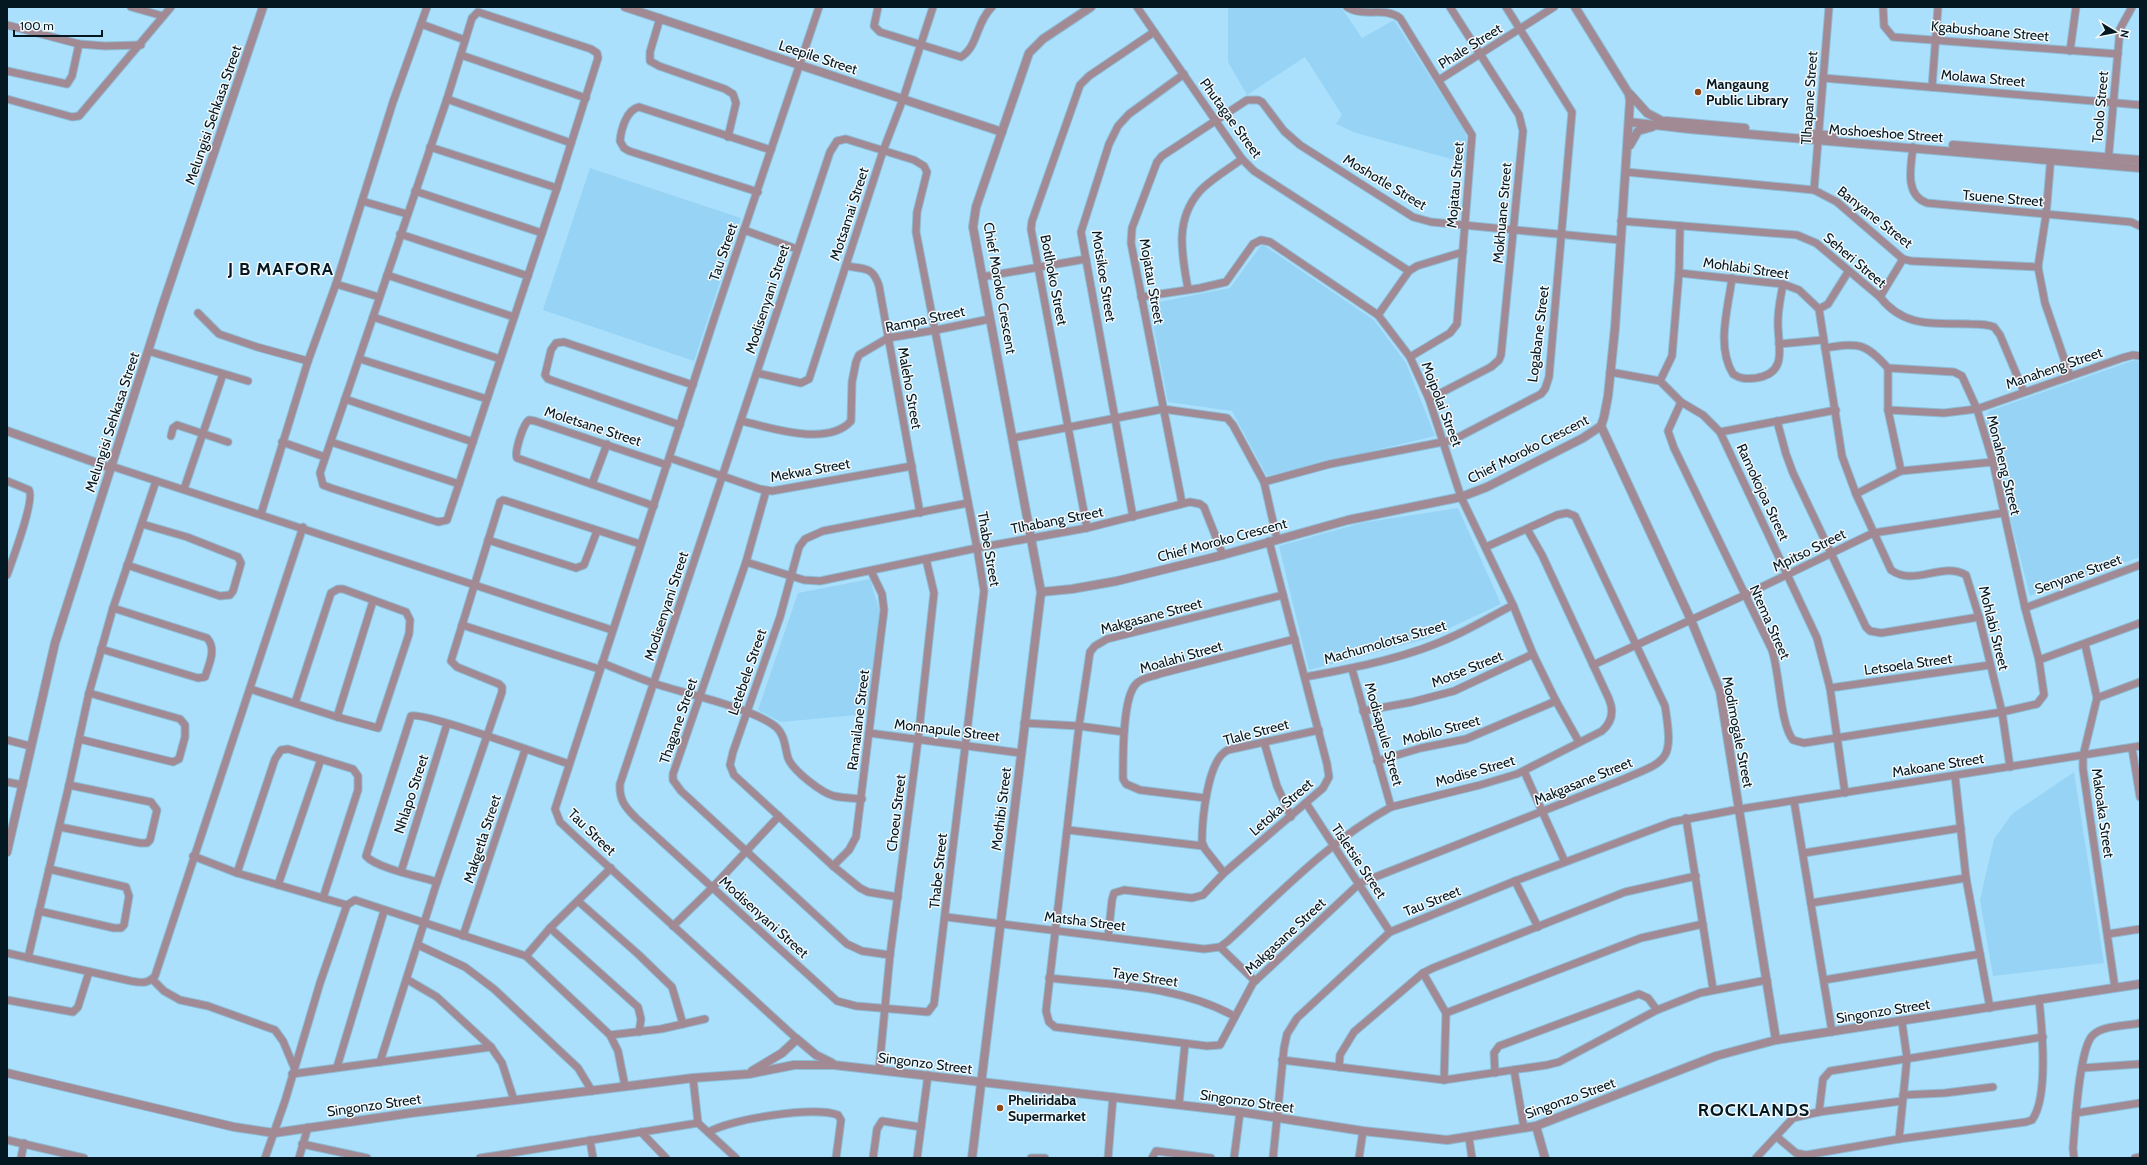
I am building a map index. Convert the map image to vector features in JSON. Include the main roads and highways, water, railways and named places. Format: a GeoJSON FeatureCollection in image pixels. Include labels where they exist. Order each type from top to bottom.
{"type":"FeatureCollection","features":[{"type":"Feature","properties":{"kind":"place","name":"Mangaung Public Library"},"geometry":{"type":"Point","coordinates":[1698,92]}},
{"type":"Feature","properties":{"kind":"place","name":"Pheliridaba Supermarket"},"geometry":{"type":"Point","coordinates":[1000,1108]}},
{"type":"Feature","properties":{"kind":"district","name":"J B MAFORA"},"geometry":{"type":"Point","coordinates":[281,269]}},
{"type":"Feature","properties":{"kind":"district","name":"ROCKLANDS"},"geometry":{"type":"Point","coordinates":[1754,1110]}}]}
